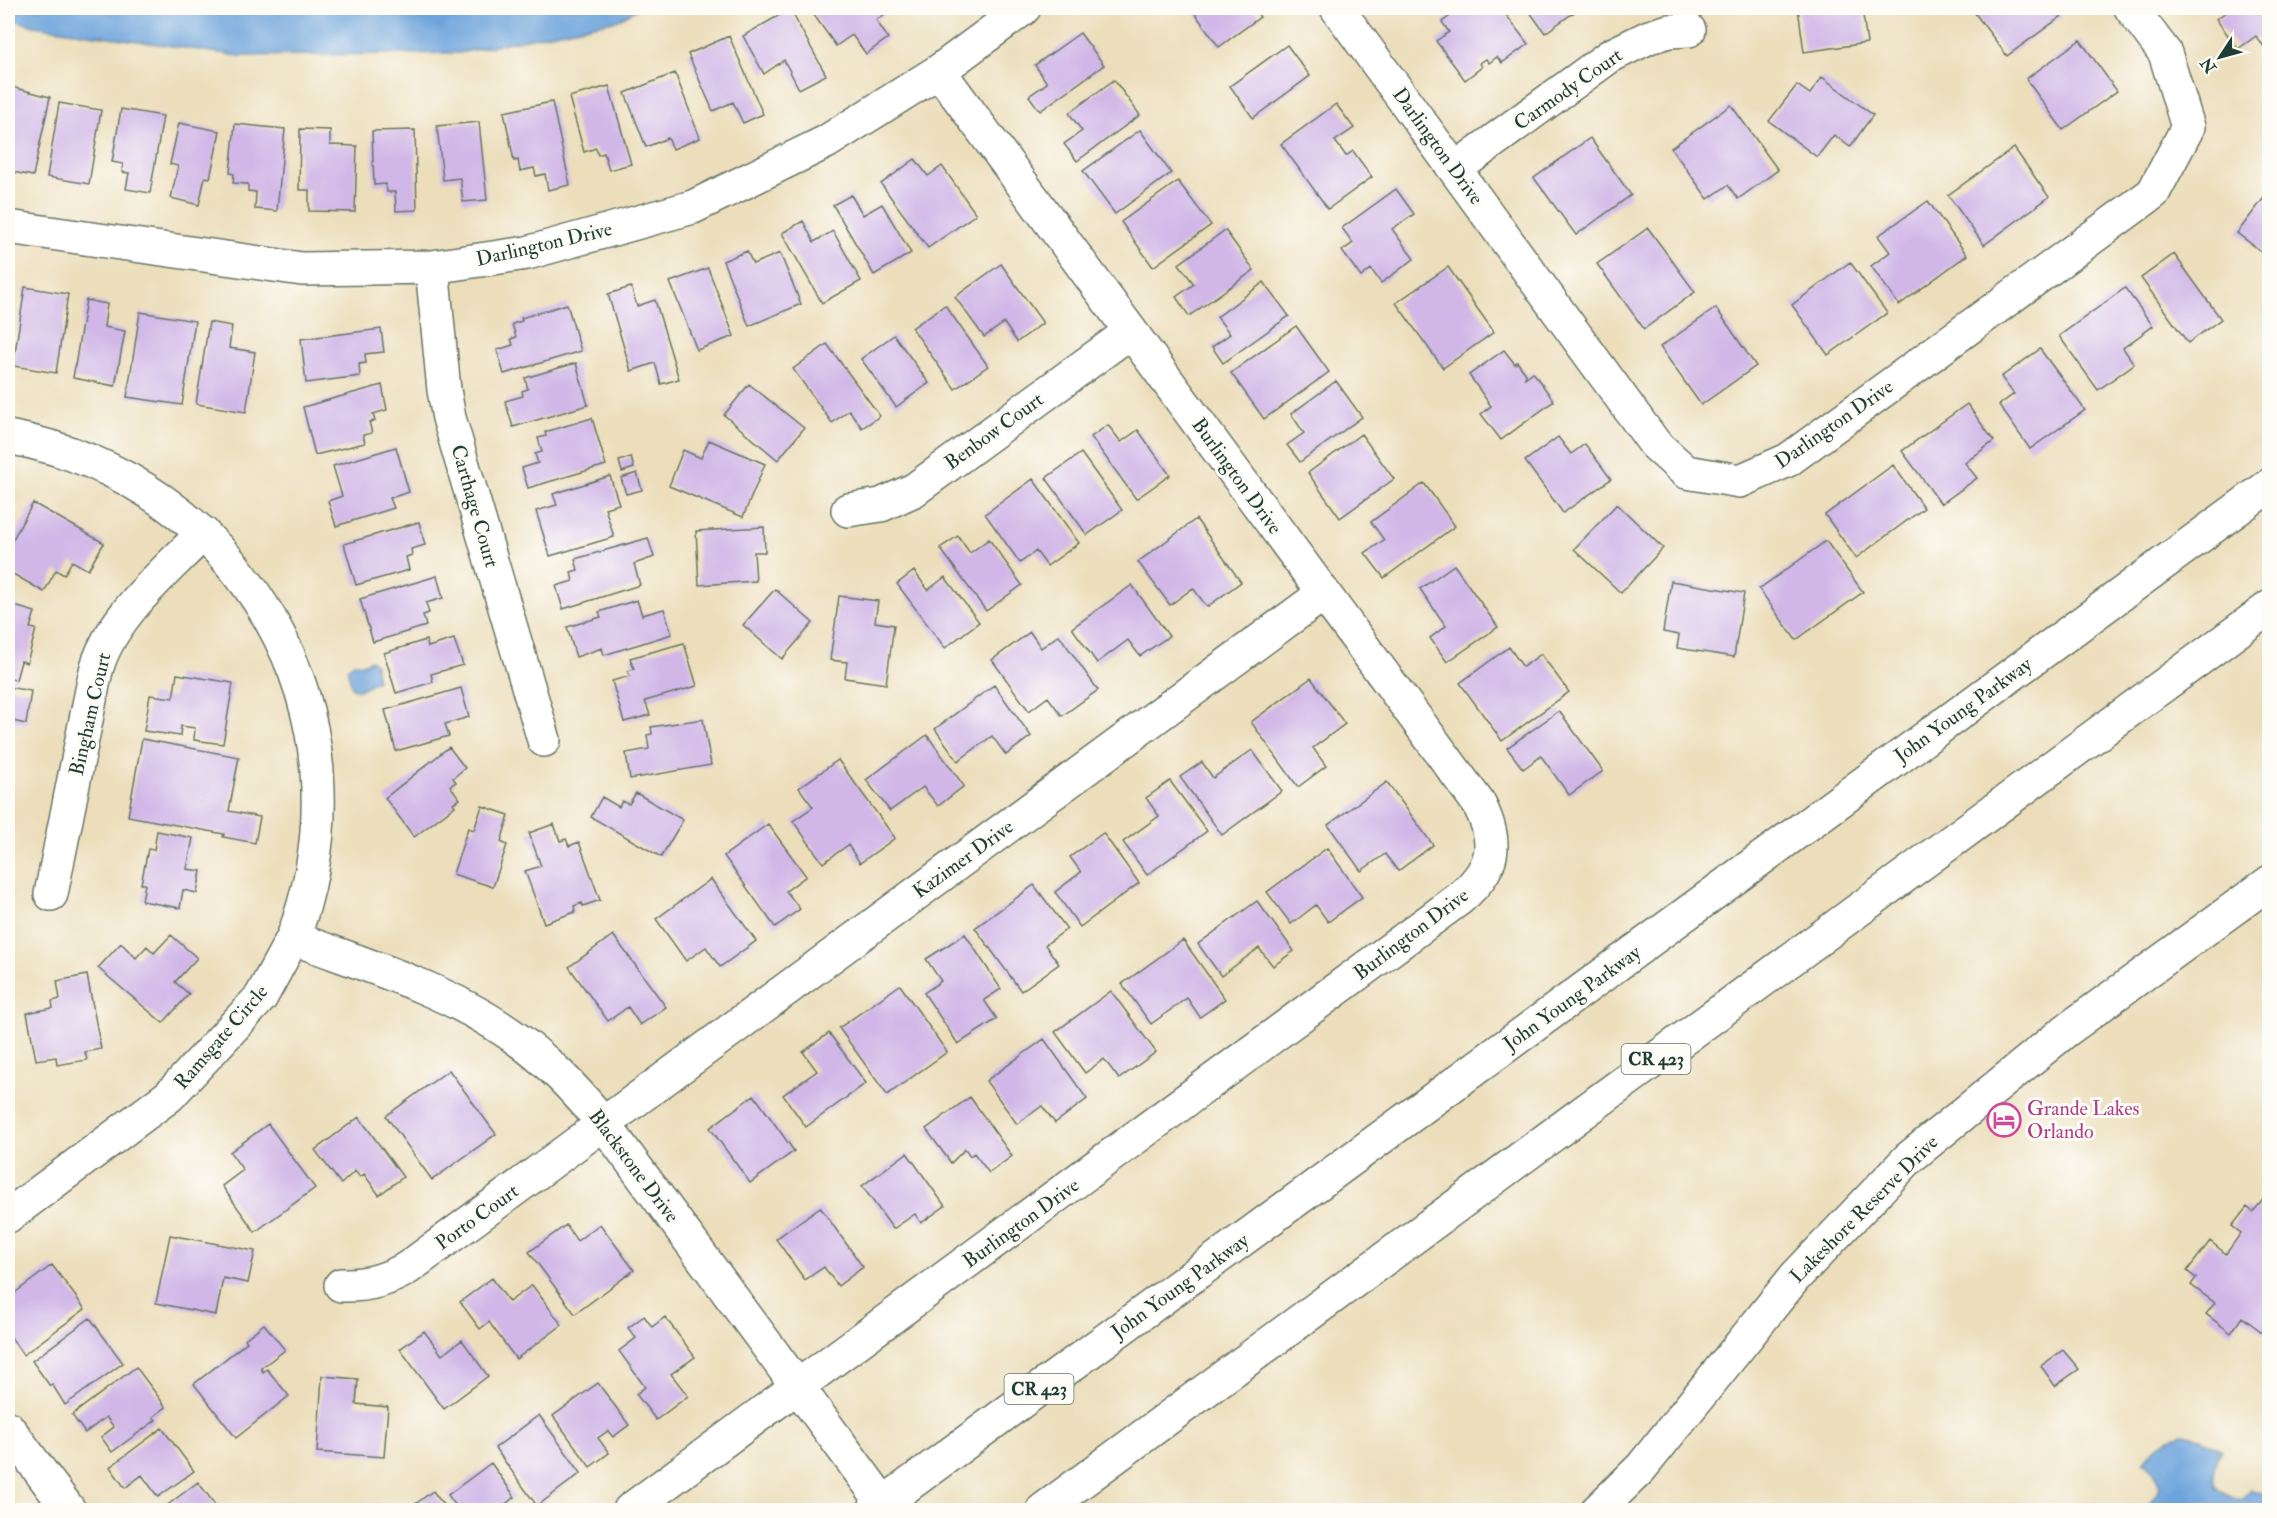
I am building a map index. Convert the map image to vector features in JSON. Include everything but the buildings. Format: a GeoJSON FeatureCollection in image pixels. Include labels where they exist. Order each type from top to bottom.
{"type":"FeatureCollection","features":[{"type":"Feature","properties":{"kind":"main road","name":"Darlington Drive"},"geometry":{"type":"LineString","coordinates":[[8,227],[302,269],[432,267],[527,252],[693,207],[826,142],[939,71],[1024,8]]}},
{"type":"Feature","properties":{"kind":"main road","name":"Darlington Drive"},"geometry":{"type":"LineString","coordinates":[[1337,8],[1655,444],[1686,472],[1740,481],[1788,460],[2153,193],[2188,127],[2165,53],[2131,8]]}},
{"type":"Feature","properties":{"kind":"main road","name":"Carmody Court"},"geometry":{"type":"LineString","coordinates":[[1455,169],[1610,56],[1649,37],[1669,31],[1689,30]]}},
{"type":"Feature","properties":{"kind":"main road","name":"Burlington Drive"},"geometry":{"type":"LineString","coordinates":[[630,1510],[1459,899],[1480,879],[1488,867],[1492,842],[1490,830],[1479,804],[939,71]]}},
{"type":"Feature","properties":{"kind":"main road","name":"Carthage Court"},"geometry":{"type":"LineString","coordinates":[[432,267],[441,372],[449,418],[544,740]]}},
{"type":"Feature","properties":{"kind":"main road","name":"Benbow Court"},"geometry":{"type":"LineString","coordinates":[[848,510],[881,505],[914,490],[1130,332]]}},
{"type":"Feature","properties":{"kind":"main road","name":"Ramsgate Circle"},"geometry":{"type":"LineString","coordinates":[[8,437],[52,448],[122,476],[165,501],[203,533],[242,576],[273,625],[298,682],[315,743],[319,801],[315,858],[303,910],[293,938],[261,997],[169,1096],[8,1216]]}},
{"type":"Feature","properties":{"kind":"main road","name":"John Young Parkway"},"geometry":{"type":"LineString","coordinates":[[879,1507],[2270,485]]}},
{"type":"Feature","properties":{"kind":"main road","name":"Bingham Court"},"geometry":{"type":"LineString","coordinates":[[51,894],[95,675],[104,647],[122,619],[203,533]]}},
{"type":"Feature","properties":{"kind":"main road","name":"Kazimer Drive"},"geometry":{"type":"LineString","coordinates":[[604,1124],[1323,594]]}},
{"type":"Feature","properties":{"kind":"main road","name":"CR 423"},"geometry":{"type":"LineString","coordinates":[[1043,1510],[2270,607]]}},
{"type":"Feature","properties":{"kind":"main road","name":"Lakeshore Reserve Drive"},"geometry":{"type":"LineString","coordinates":[[1598,1510],[1641,1468],[1795,1277],[1909,1158],[2064,1032],[2270,882]]}},
{"type":"Feature","properties":{"kind":"main road","name":"Blackstone Drive"},"geometry":{"type":"LineString","coordinates":[[293,938],[426,989],[481,1015],[522,1042],[549,1065],[604,1124],[798,1387],[879,1507]]}},
{"type":"Feature","properties":{"kind":"main road","name":"Porto Court"},"geometry":{"type":"LineString","coordinates":[[340,1285],[358,1286],[394,1276],[604,1124]]}},
{"type":"Feature","properties":{"kind":"main road"},"geometry":{"type":"LineString","coordinates":[[8,1428],[69,1510]]}},
{"type":"Feature","properties":{"kind":"main road","name":"Lakeshore Reserve Drive"},"geometry":{"type":"LineString","coordinates":[[1622,1510],[1641,1468]]}},
{"type":"Feature","properties":{"kind":"water"},"geometry":{"type":"Polygon","coordinates":[[[8,8],[639,8],[618,20],[459,53],[240,56],[34,26],[8,18],[8,8]]]}},
{"type":"Feature","properties":{"kind":"water"},"geometry":{"type":"Polygon","coordinates":[[[371,660],[375,664],[377,680],[359,690],[352,688],[347,668],[354,663],[363,664],[371,660]]]}},
{"type":"Feature","properties":{"kind":"water"},"geometry":{"type":"Polygon","coordinates":[[[2184,1434],[2201,1438],[2222,1450],[2216,1459],[2214,1468],[2216,1487],[2242,1500],[2251,1490],[2265,1492],[2269,1498],[2269,1510],[2260,1510],[2249,1502],[2249,1510],[2140,1510],[2153,1500],[2158,1488],[2155,1474],[2143,1462],[2160,1444],[2184,1434]]]}},
{"type":"Feature","properties":{"kind":"place","name":"Grande Lakes Orlando"},"geometry":{"type":"Point","coordinates":[2004,1120]}}]}
